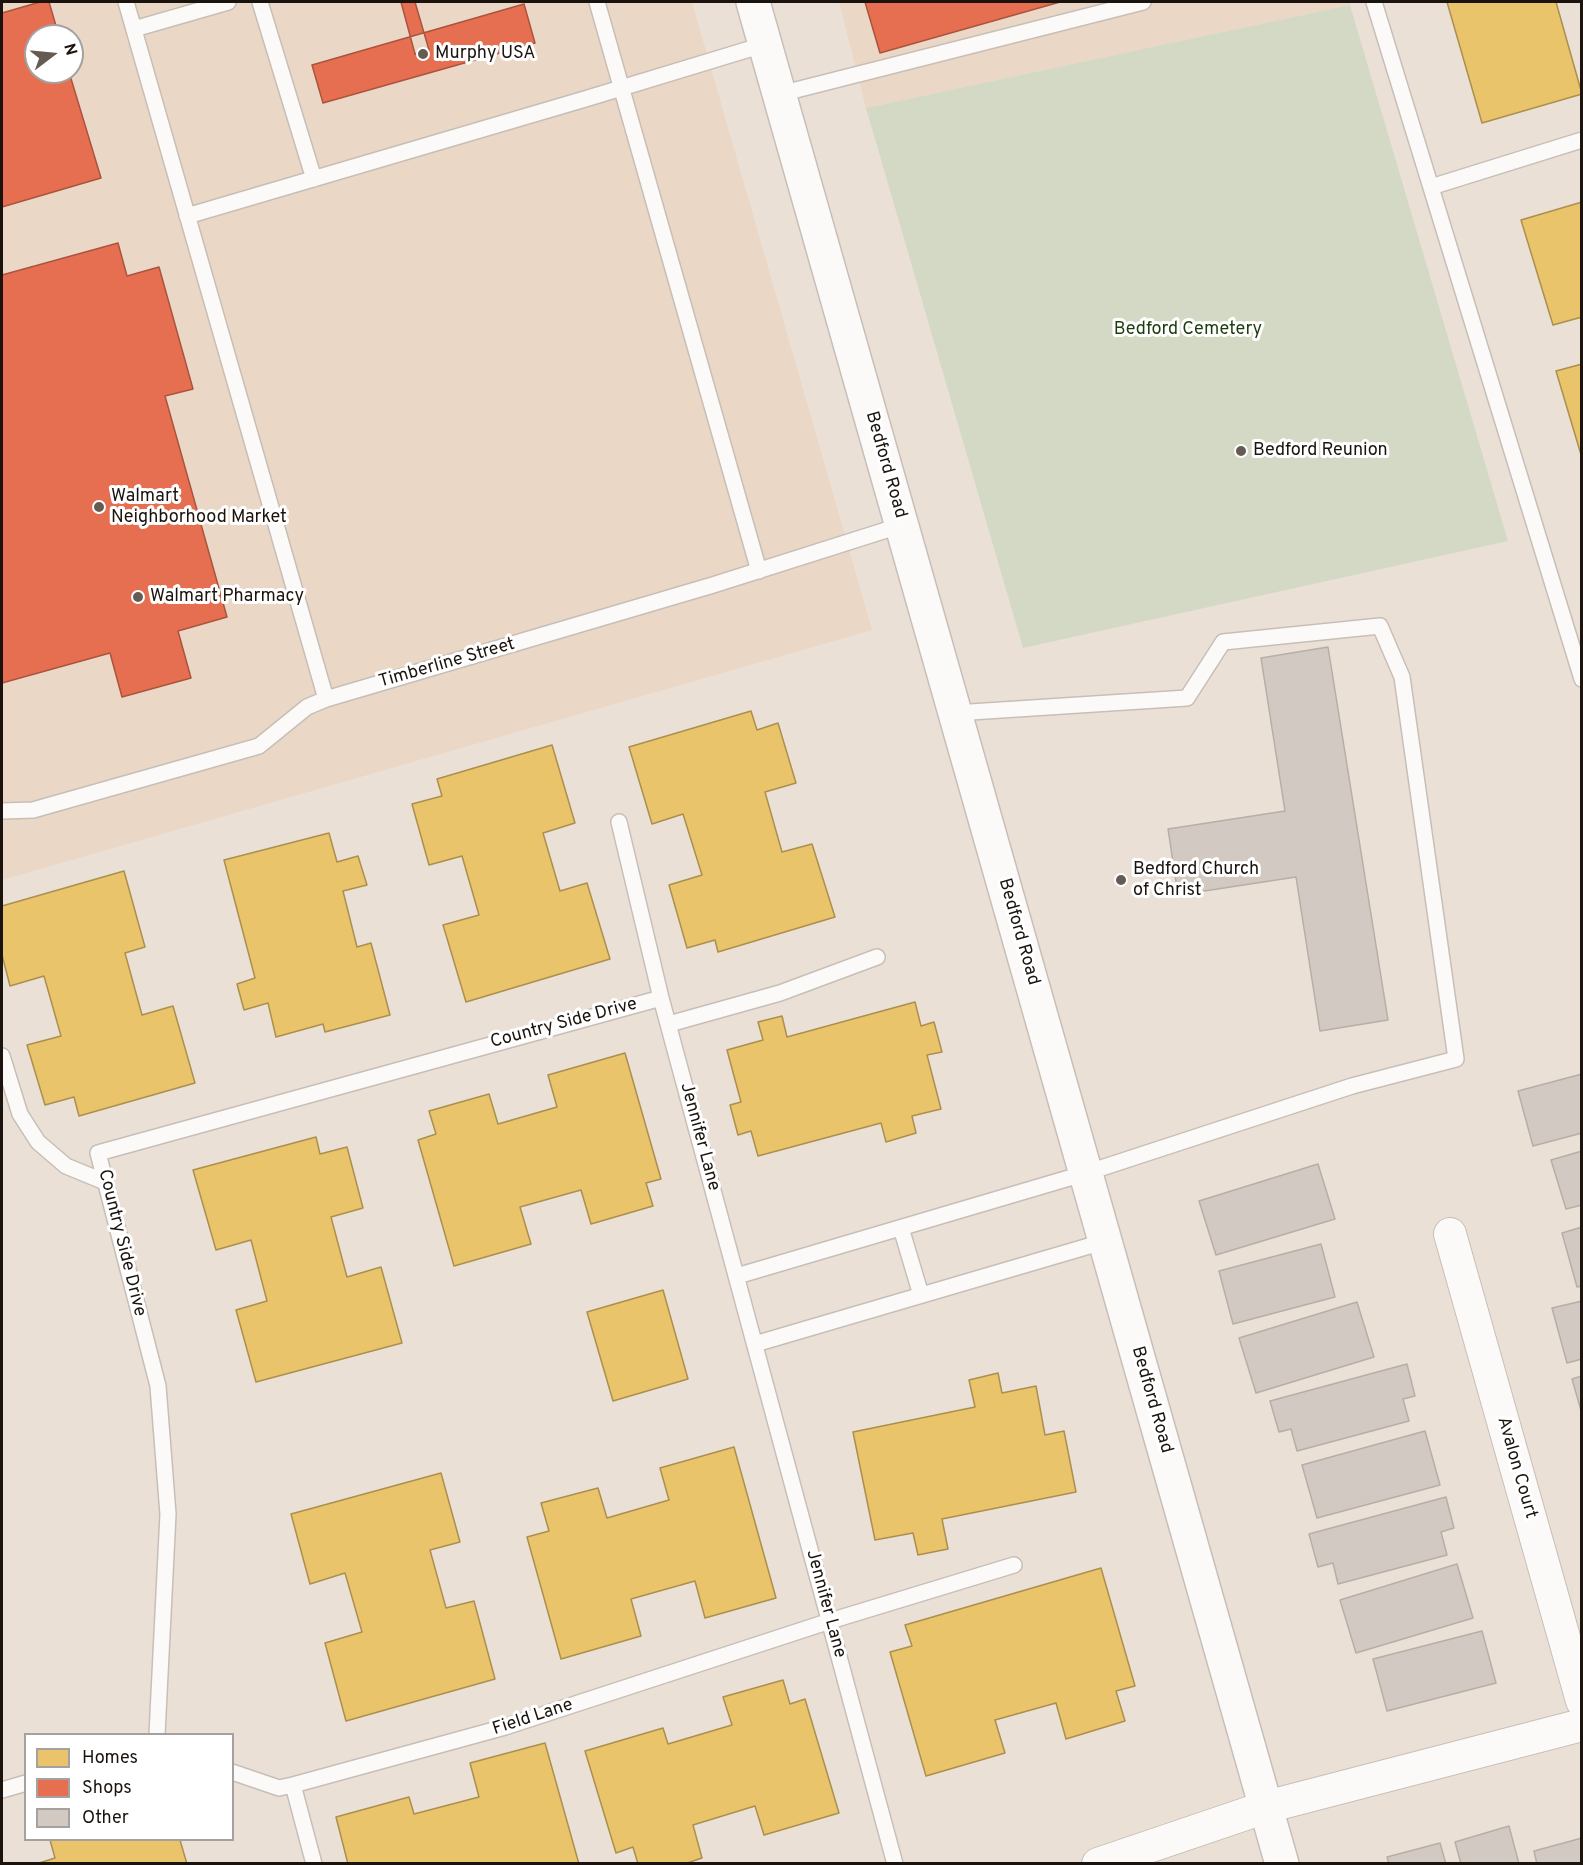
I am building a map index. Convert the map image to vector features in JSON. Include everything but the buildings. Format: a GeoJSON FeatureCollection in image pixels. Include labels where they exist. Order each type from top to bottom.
{"type":"FeatureCollection","features":[{"type":"Feature","properties":{"kind":"main road","name":"Bedford Road"},"geometry":{"type":"LineString","coordinates":[[753,2],[1282,1863]]}},
{"type":"Feature","properties":{"kind":"street","name":"Avalon Court"},"geometry":{"type":"LineString","coordinates":[[1450,1234],[1581,1701]]}},
{"type":"Feature","properties":{"kind":"street"},"geometry":{"type":"LineString","coordinates":[[1098,1863],[1266,1807],[1581,1725]]}},
{"type":"Feature","properties":{"kind":"lane"},"geometry":{"type":"LineString","coordinates":[[126,2],[326,699]]}},
{"type":"Feature","properties":{"kind":"lane"},"geometry":{"type":"LineString","coordinates":[[134,29],[228,2]]}},
{"type":"Feature","properties":{"kind":"lane"},"geometry":{"type":"LineString","coordinates":[[260,2],[314,179]]}},
{"type":"Feature","properties":{"kind":"lane"},"geometry":{"type":"LineString","coordinates":[[597,2],[759,571]]}},
{"type":"Feature","properties":{"kind":"lane"},"geometry":{"type":"LineString","coordinates":[[780,94],[1143,2]]}},
{"type":"Feature","properties":{"kind":"lane"},"geometry":{"type":"LineString","coordinates":[[1374,2],[1581,679]]}},
{"type":"Feature","properties":{"kind":"lane"},"geometry":{"type":"LineString","coordinates":[[187,216],[765,44]]}},
{"type":"Feature","properties":{"kind":"lane"},"geometry":{"type":"LineString","coordinates":[[1431,188],[1581,140]]}},
{"type":"Feature","properties":{"kind":"lane","name":"Timberline Street"},"geometry":{"type":"LineString","coordinates":[[2,811],[33,810],[259,746],[307,707],[326,699],[759,571],[902,525]]}},
{"type":"Feature","properties":{"kind":"lane"},"geometry":{"type":"LineString","coordinates":[[737,1276],[1086,1173],[1352,1086],[1456,1059],[1402,677],[1380,626],[1224,642],[1188,698],[956,713]]}},
{"type":"Feature","properties":{"kind":"lane","name":"Jennifer Lane"},"geometry":{"type":"LineString","coordinates":[[619,822],[661,998],[896,1863]]}},
{"type":"Feature","properties":{"kind":"lane"},"geometry":{"type":"LineString","coordinates":[[669,1024],[780,993],[877,957]]}},
{"type":"Feature","properties":{"kind":"lane","name":"Country Side Drive"},"geometry":{"type":"LineString","coordinates":[[157,1733],[168,1514],[158,1386],[98,1153],[661,998]]}},
{"type":"Feature","properties":{"kind":"lane"},"geometry":{"type":"LineString","coordinates":[[2,1056],[20,1114],[38,1142],[66,1166],[105,1182]]}},
{"type":"Feature","properties":{"kind":"lane"},"geometry":{"type":"LineString","coordinates":[[901,1228],[921,1295]]}},
{"type":"Feature","properties":{"kind":"lane"},"geometry":{"type":"LineString","coordinates":[[755,1344],[1106,1241]]}},
{"type":"Feature","properties":{"kind":"lane","name":"Field Lane"},"geometry":{"type":"LineString","coordinates":[[234,1773],[279,1788],[293,1785],[505,1727],[830,1621],[1014,1565]]}},
{"type":"Feature","properties":{"kind":"lane"},"geometry":{"type":"LineString","coordinates":[[2,1790],[24,1784]]}},
{"type":"Feature","properties":{"kind":"lane"},"geometry":{"type":"LineString","coordinates":[[293,1785],[314,1863]]}},
{"type":"Feature","properties":{"kind":"shaded area"},"geometry":{"type":"Polygon","coordinates":[[[2,2],[692,2],[872,630],[2,880],[2,2]]]}},
{"type":"Feature","properties":{"kind":"shaded area"},"geometry":{"type":"Polygon","coordinates":[[[839,2],[1349,2],[1350,5],[866,108],[839,2]]]}},
{"type":"Feature","properties":{"kind":"green space","name":"Bedford Cemetery"},"geometry":{"type":"Polygon","coordinates":[[[1350,5],[1508,541],[1023,648],[866,108],[1350,5]]]}},
{"type":"Feature","properties":{"kind":"place","name":"Murphy USA"},"geometry":{"type":"Point","coordinates":[423,54]}},
{"type":"Feature","properties":{"kind":"place","name":"Bedford Reunion"},"geometry":{"type":"Point","coordinates":[1241,451]}},
{"type":"Feature","properties":{"kind":"place","name":"Walmart Neighborhood Market"},"geometry":{"type":"Point","coordinates":[99,507]}},
{"type":"Feature","properties":{"kind":"place","name":"Walmart Pharmacy"},"geometry":{"type":"Point","coordinates":[138,597]}},
{"type":"Feature","properties":{"kind":"place","name":"Bedford Church of Christ"},"geometry":{"type":"Point","coordinates":[1121,880]}}]}
